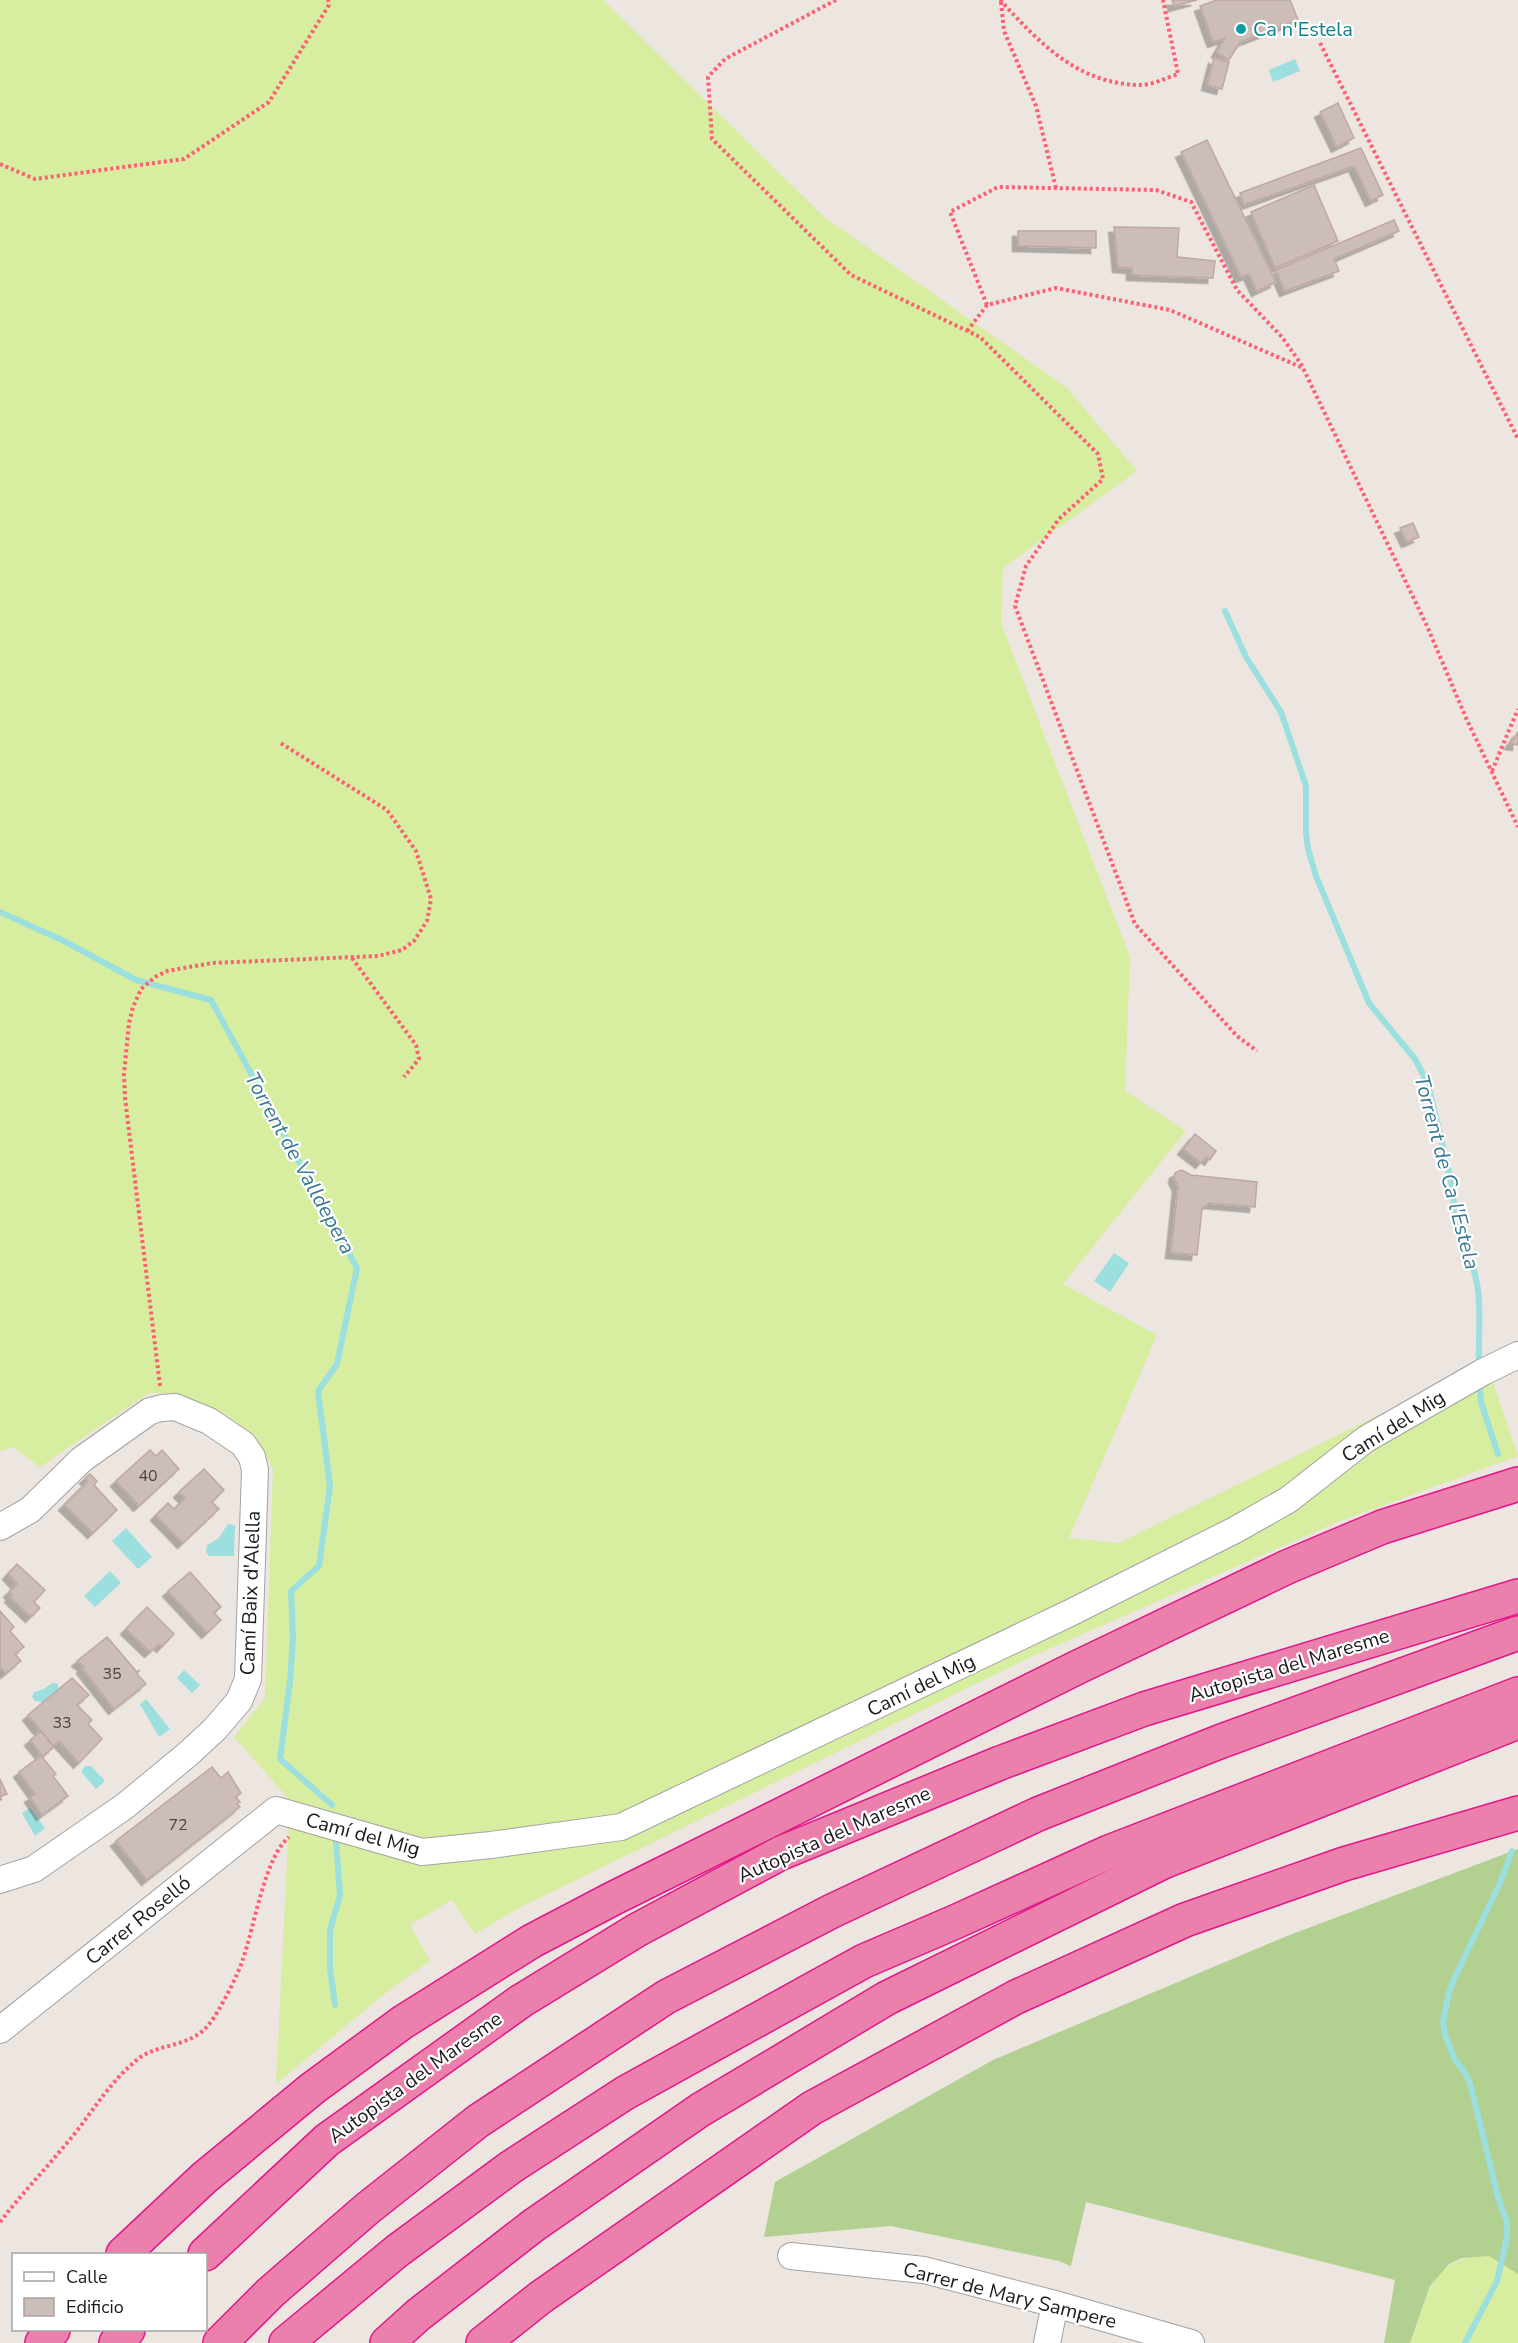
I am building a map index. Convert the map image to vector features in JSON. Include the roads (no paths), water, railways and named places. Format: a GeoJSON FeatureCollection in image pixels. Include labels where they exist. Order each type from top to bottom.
{"type":"FeatureCollection","features":[{"type":"Feature","properties":{"kind":"highway"},"geometry":{"type":"LineString","coordinates":[[124,2253],[204,2178],[313,2088],[385,2035],[532,1941],[1076,1668],[1287,1567],[1382,1527],[1518,1484]]}},
{"type":"Feature","properties":{"kind":"highway","name":"Autopista del Maresme"},"geometry":{"type":"LineString","coordinates":[[206,2253],[327,2140],[521,2001],[637,1930],[781,1853],[1000,1763],[1144,1709],[1518,1596]]}},
{"type":"Feature","properties":{"kind":"highway"},"geometry":{"type":"LineString","coordinates":[[220,2343],[271,2292],[368,2208],[469,2129],[666,1997],[832,1911],[1038,1814],[1219,1742],[1518,1633]]}},
{"type":"Feature","properties":{"kind":"highway"},"geometry":{"type":"LineString","coordinates":[[286,2343],[397,2250],[511,2167],[625,2093],[864,1961],[1108,1852],[1518,1694]]}},
{"type":"Feature","properties":{"kind":"highway"},"geometry":{"type":"LineString","coordinates":[[387,2343],[418,2315],[534,2225],[700,2110],[887,1998],[1163,1862],[1518,1722]]}},
{"type":"Feature","properties":{"kind":"highway"},"geometry":{"type":"LineString","coordinates":[[484,2342],[541,2297],[812,2108],[1016,1997],[1185,1920],[1344,1864],[1518,1813]]}},
{"type":"Feature","properties":{"kind":"highway"},"geometry":{"type":"LineString","coordinates":[[614,1898],[840,1827]]}},
{"type":"Feature","properties":{"kind":"highway"},"geometry":{"type":"LineString","coordinates":[[42,2343],[52,2331]]}},
{"type":"Feature","properties":{"kind":"highway"},"geometry":{"type":"LineString","coordinates":[[116,2343],[127,2331]]}},
{"type":"Feature","properties":{"kind":"street","name":"Camí del Mig"},"geometry":{"type":"LineString","coordinates":[[276,1810],[422,1852],[621,1827],[1059,1619],[1235,1530],[1288,1500],[1366,1439],[1483,1372],[1518,1355]]}},
{"type":"Feature","properties":{"kind":"street","name":"Camí Baix d'Alella"},"geometry":{"type":"LineString","coordinates":[[0,1527],[30,1510],[81,1460],[150,1411],[175,1407],[209,1421],[243,1444],[252,1457],[255,1470],[248,1679],[239,1701],[215,1729],[188,1754],[125,1806],[34,1869],[0,1880]]}},
{"type":"Feature","properties":{"kind":"street"},"geometry":{"type":"LineString","coordinates":[[0,1531],[0,1544]]}},
{"type":"Feature","properties":{"kind":"street","name":"Carrer Roselló"},"geometry":{"type":"LineString","coordinates":[[0,2030],[276,1810]]}},
{"type":"Feature","properties":{"kind":"street","name":"Carrer de Mary Sampere"},"geometry":{"type":"LineString","coordinates":[[792,2256],[924,2270],[1191,2343]]}},
{"type":"Feature","properties":{"kind":"street"},"geometry":{"type":"LineString","coordinates":[[1047,2343],[1055,2304]]}},
{"type":"Feature","properties":{"kind":"water"},"geometry":{"type":"Polygon","coordinates":[[[1295,59],[1300,71],[1273,82],[1269,70],[1295,59]]]}},
{"type":"Feature","properties":{"kind":"water"},"geometry":{"type":"Polygon","coordinates":[[[1114,1253],[1129,1263],[1110,1292],[1094,1281],[1114,1253]]]}},
{"type":"Feature","properties":{"kind":"water"},"geometry":{"type":"Polygon","coordinates":[[[228,1524],[235,1525],[234,1556],[209,1556],[206,1552],[207,1545],[218,1539],[228,1524]]]}},
{"type":"Feature","properties":{"kind":"water"},"geometry":{"type":"Polygon","coordinates":[[[126,1528],[152,1557],[138,1569],[112,1541],[126,1528]]]}},
{"type":"Feature","properties":{"kind":"water"},"geometry":{"type":"Polygon","coordinates":[[[110,1571],[121,1583],[95,1607],[84,1596],[110,1571]]]}},
{"type":"Feature","properties":{"kind":"water"},"geometry":{"type":"Polygon","coordinates":[[[184,1670],[200,1685],[192,1693],[177,1678],[184,1670]]]}},
{"type":"Feature","properties":{"kind":"water"},"geometry":{"type":"Polygon","coordinates":[[[52,1683],[58,1684],[58,1689],[43,1702],[35,1701],[32,1697],[34,1692],[52,1683]]]}},
{"type":"Feature","properties":{"kind":"water"},"geometry":{"type":"Polygon","coordinates":[[[146,1699],[170,1729],[159,1737],[140,1704],[146,1699]]]}},
{"type":"Feature","properties":{"kind":"water"},"geometry":{"type":"Polygon","coordinates":[[[85,1766],[91,1766],[105,1781],[96,1789],[82,1773],[85,1766]]]}},
{"type":"Feature","properties":{"kind":"water"},"geometry":{"type":"Polygon","coordinates":[[[30,1808],[45,1828],[35,1836],[22,1813],[30,1808]]]}},
{"type":"Feature","properties":{"kind":"waterway","name":"Torrent de Ca l'Estela"},"geometry":{"type":"LineString","coordinates":[[1225,611],[1246,657],[1281,712],[1306,786],[1306,833],[1316,876],[1369,1003],[1415,1059],[1428,1084],[1452,1194],[1478,1289],[1479,1366]]}},
{"type":"Feature","properties":{"kind":"waterway","name":"Torrent de Valldepera"},"geometry":{"type":"LineString","coordinates":[[0,912],[64,941],[136,980],[211,1000],[357,1268],[337,1364],[318,1391],[330,1486],[319,1566],[291,1591],[293,1638],[280,1759],[332,1805]]}},
{"type":"Feature","properties":{"kind":"waterway","name":"Torrent de Ca l'Estela"},"geometry":{"type":"LineString","coordinates":[[1479,1382],[1481,1402],[1498,1454]]}},
{"type":"Feature","properties":{"kind":"waterway","name":"Torrent de Valldepera"},"geometry":{"type":"LineString","coordinates":[[335,2005],[330,1968],[330,1930],[340,1895],[336,1842]]}},
{"type":"Feature","properties":{"kind":"waterway","name":"Torrent de Ca l'Estela"},"geometry":{"type":"LineString","coordinates":[[1465,2343],[1497,2281],[1507,2237],[1507,2222],[1498,2197],[1470,2083],[1455,2060],[1445,2035],[1443,2021],[1454,1979],[1500,1883],[1512,1851]]}},
{"type":"Feature","properties":{"kind":"place","name":"Ca n'Estela"},"geometry":{"type":"Point","coordinates":[1241,29]}}]}
